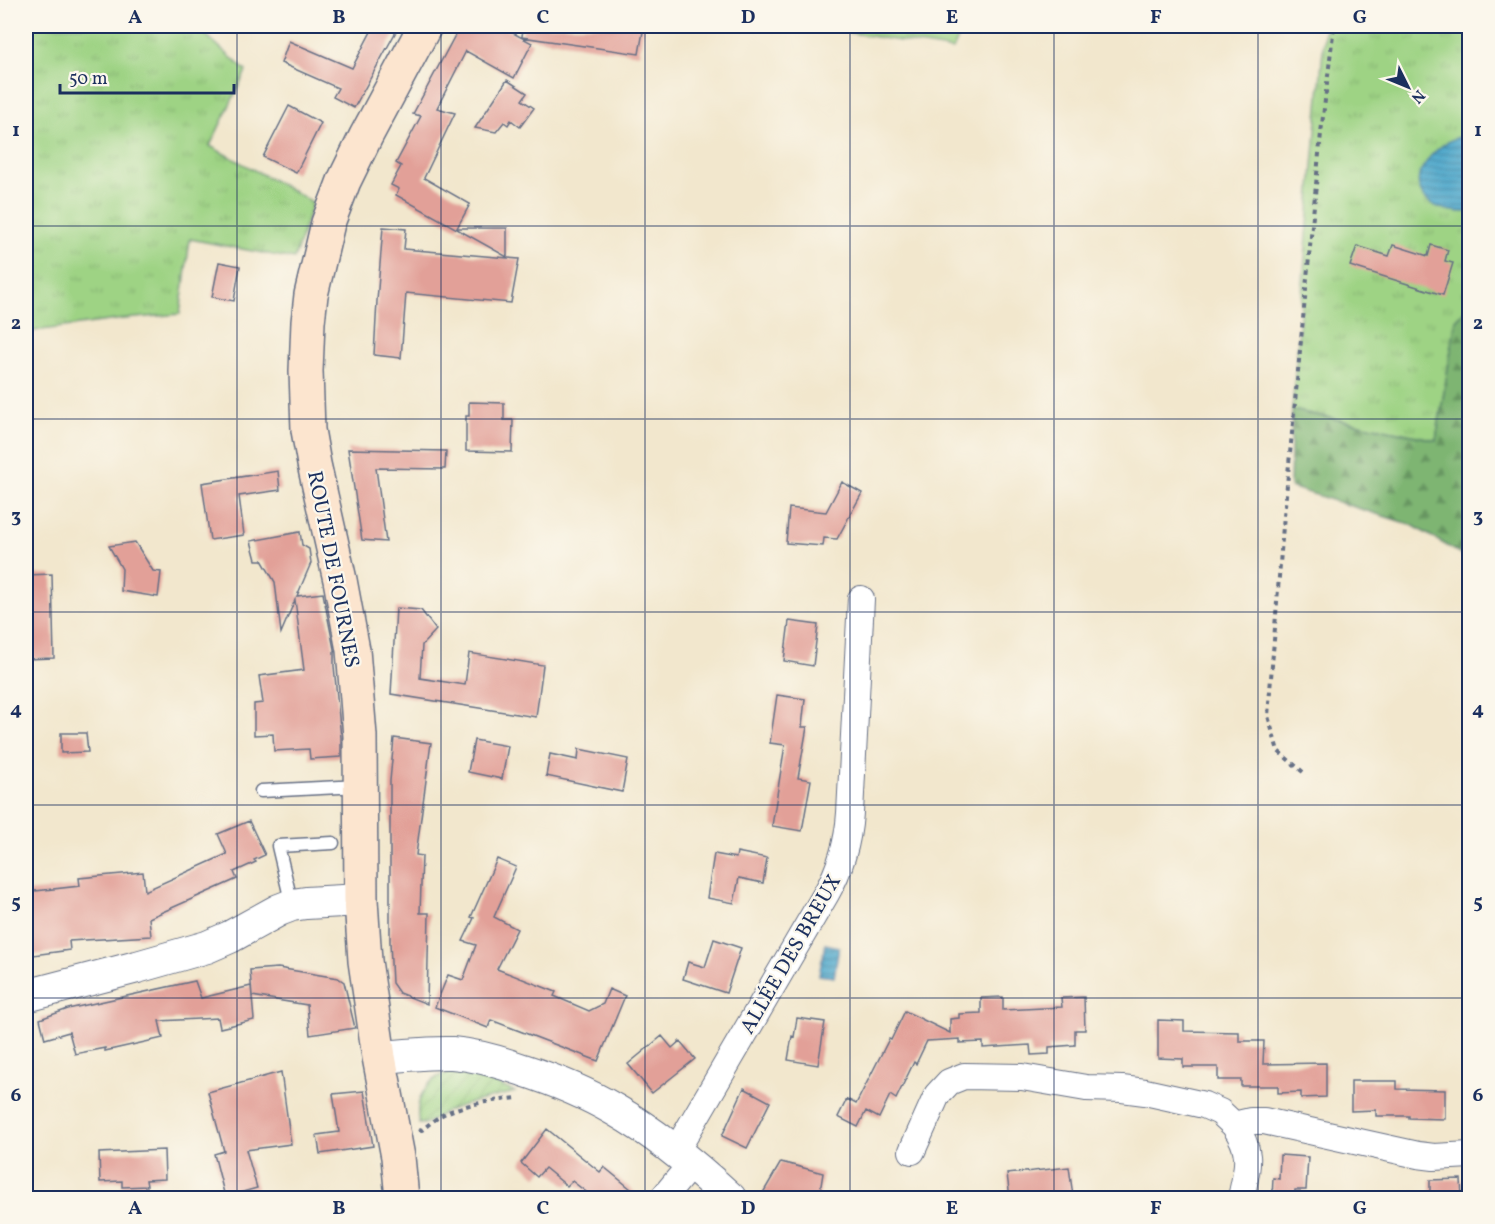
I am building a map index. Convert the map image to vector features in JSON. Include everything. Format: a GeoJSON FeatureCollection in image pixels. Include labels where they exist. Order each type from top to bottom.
{"type":"FeatureCollection","features":[{"type":"Feature","properties":{"kind":"main road","name":"ROUTE DE FOURNES"},"geometry":{"type":"LineString","coordinates":[[402,1198],[398,1157],[379,1057],[365,961],[361,900],[360,736],[353,650],[310,441],[306,401],[306,361],[311,295],[328,223],[344,182],[425,26]]}},
{"type":"Feature","properties":{"kind":"street","name":"ALLÉE DES BREUX"},"geometry":{"type":"LineString","coordinates":[[663,1198],[826,894],[843,858],[849,830],[861,598]]}},
{"type":"Feature","properties":{"kind":"street"},"geometry":{"type":"LineString","coordinates":[[26,996],[207,947],[230,938],[292,905],[361,900]]}},
{"type":"Feature","properties":{"kind":"street"},"geometry":{"type":"LineString","coordinates":[[379,1057],[448,1053],[467,1055],[507,1065],[556,1082],[614,1109],[684,1157],[730,1198]]}},
{"type":"Feature","properties":{"kind":"street"},"geometry":{"type":"LineString","coordinates":[[912,1151],[937,1095],[956,1078],[1022,1077],[1086,1088],[1145,1092],[1204,1105],[1220,1112],[1234,1125],[1248,1152],[1248,1164],[1241,1198]]}},
{"type":"Feature","properties":{"kind":"street"},"geometry":{"type":"LineString","coordinates":[[1234,1125],[1264,1121],[1418,1155],[1434,1157],[1470,1155]]}},
{"type":"Feature","properties":{"kind":"lane"},"geometry":{"type":"LineString","coordinates":[[261,791],[361,786]]}},
{"type":"Feature","properties":{"kind":"lane"},"geometry":{"type":"LineString","coordinates":[[292,905],[278,846],[333,843]]}},
{"type":"Feature","properties":{"kind":"path"},"geometry":{"type":"LineString","coordinates":[[1303,772],[1278,751],[1268,716],[1284,514],[1321,133],[1334,26]]}},
{"type":"Feature","properties":{"kind":"path"},"geometry":{"type":"LineString","coordinates":[[391,1120],[407,1116],[412,1128],[422,1130],[442,1115],[462,1107],[491,1101],[548,1096],[556,1082]]}},
{"type":"Feature","properties":{"kind":"green space"},"geometry":{"type":"Polygon","coordinates":[[[26,26],[196,26],[246,71],[210,146],[313,202],[294,259],[190,239],[180,314],[26,331],[26,26]]]}},
{"type":"Feature","properties":{"kind":"green space"},"geometry":{"type":"Polygon","coordinates":[[[811,26],[963,26],[953,50],[811,26]]]}},
{"type":"Feature","properties":{"kind":"green space"},"geometry":{"type":"Polygon","coordinates":[[[1325,26],[1459,26],[1469,28],[1469,306],[1456,320],[1436,440],[1292,410],[1325,26]]]}},
{"type":"Feature","properties":{"kind":"green space"},"geometry":{"type":"Polygon","coordinates":[[[1469,306],[1469,559],[1412,525],[1290,487],[1292,410],[1436,440],[1456,320],[1469,306]]]}},
{"type":"Feature","properties":{"kind":"green space"},"geometry":{"type":"Polygon","coordinates":[[[462,1072],[515,1092],[479,1100],[419,1124],[419,1102],[425,1089],[443,1074],[462,1072]]]}},
{"type":"Feature","properties":{"kind":"water"},"geometry":{"type":"Polygon","coordinates":[[[1469,136],[1469,212],[1454,211],[1432,204],[1422,194],[1419,187],[1421,172],[1429,158],[1444,144],[1458,137],[1469,136]]]}},
{"type":"Feature","properties":{"kind":"water"},"geometry":{"type":"Polygon","coordinates":[[[825,944],[839,947],[834,977],[819,975],[825,944]]]}},
{"type":"Feature","properties":{"kind":"building"},"geometry":{"type":"Polygon","coordinates":[[[374,26],[399,26],[354,108],[333,97],[338,88],[281,63],[289,41],[352,68],[374,26]]]}},
{"type":"Feature","properties":{"kind":"building"},"geometry":{"type":"Polygon","coordinates":[[[460,26],[500,26],[532,43],[514,78],[466,51],[437,108],[455,113],[424,178],[470,204],[457,228],[507,228],[507,257],[396,195],[399,189],[391,185],[401,166],[396,163],[421,116],[413,114],[460,26]]]}},
{"type":"Feature","properties":{"kind":"building"},"geometry":{"type":"Polygon","coordinates":[[[523,26],[644,26],[639,54],[522,37],[523,26]]]}},
{"type":"Feature","properties":{"kind":"building"},"geometry":{"type":"Polygon","coordinates":[[[507,80],[527,93],[522,100],[534,108],[520,127],[511,120],[508,125],[504,122],[496,132],[475,128],[507,80]]]}},
{"type":"Feature","properties":{"kind":"building"},"geometry":{"type":"Polygon","coordinates":[[[289,106],[321,123],[296,173],[263,157],[289,106]]]}},
{"type":"Feature","properties":{"kind":"building"},"geometry":{"type":"Polygon","coordinates":[[[383,227],[406,229],[404,249],[519,259],[511,303],[406,293],[401,358],[374,355],[383,227]]]}},
{"type":"Feature","properties":{"kind":"building"},"geometry":{"type":"Polygon","coordinates":[[[1393,245],[1428,256],[1431,245],[1448,250],[1445,261],[1453,263],[1443,295],[1350,266],[1357,246],[1389,256],[1393,245]]]}},
{"type":"Feature","properties":{"kind":"building"},"geometry":{"type":"Polygon","coordinates":[[[219,262],[240,266],[234,301],[212,297],[219,262]]]}},
{"type":"Feature","properties":{"kind":"building"},"geometry":{"type":"Polygon","coordinates":[[[469,402],[504,403],[504,420],[513,420],[512,452],[466,451],[466,416],[469,416],[469,402]]]}},
{"type":"Feature","properties":{"kind":"building"},"geometry":{"type":"Polygon","coordinates":[[[348,449],[446,451],[445,469],[376,468],[386,542],[362,540],[348,449]]]}},
{"type":"Feature","properties":{"kind":"building"},"geometry":{"type":"Polygon","coordinates":[[[278,471],[280,490],[239,496],[244,535],[210,540],[202,483],[278,471]]]}},
{"type":"Feature","properties":{"kind":"building"},"geometry":{"type":"Polygon","coordinates":[[[842,482],[862,493],[837,539],[824,538],[823,546],[786,543],[789,508],[826,512],[842,482]]]}},
{"type":"Feature","properties":{"kind":"building"},"geometry":{"type":"Polygon","coordinates":[[[300,532],[302,545],[309,549],[311,563],[297,596],[323,593],[334,649],[341,757],[310,759],[309,749],[274,751],[273,734],[254,735],[254,704],[263,703],[259,676],[304,670],[295,600],[281,633],[275,582],[262,560],[256,560],[251,541],[300,532]]]}},
{"type":"Feature","properties":{"kind":"building"},"geometry":{"type":"Polygon","coordinates":[[[135,542],[153,571],[161,572],[158,597],[121,591],[122,569],[109,546],[135,542]]]}},
{"type":"Feature","properties":{"kind":"building"},"geometry":{"type":"Polygon","coordinates":[[[52,574],[54,658],[26,659],[26,575],[52,574]]]}},
{"type":"Feature","properties":{"kind":"building"},"geometry":{"type":"Polygon","coordinates":[[[396,608],[421,610],[436,630],[422,645],[420,678],[465,685],[469,653],[543,665],[536,717],[391,694],[396,608]]]}},
{"type":"Feature","properties":{"kind":"building"},"geometry":{"type":"Polygon","coordinates":[[[789,621],[818,625],[813,666],[784,661],[789,621]]]}},
{"type":"Feature","properties":{"kind":"building"},"geometry":{"type":"Polygon","coordinates":[[[777,695],[805,699],[802,727],[807,727],[798,778],[811,780],[802,831],[772,826],[785,745],[770,743],[777,695]]]}},
{"type":"Feature","properties":{"kind":"building"},"geometry":{"type":"Polygon","coordinates":[[[61,733],[86,733],[88,752],[61,753],[61,733]]]}},
{"type":"Feature","properties":{"kind":"building"},"geometry":{"type":"Polygon","coordinates":[[[394,738],[431,743],[416,855],[422,856],[420,913],[429,913],[427,1004],[399,993],[392,983],[390,781],[394,738]]]}},
{"type":"Feature","properties":{"kind":"building"},"geometry":{"type":"Polygon","coordinates":[[[474,740],[508,746],[502,779],[468,772],[474,740]]]}},
{"type":"Feature","properties":{"kind":"building"},"geometry":{"type":"Polygon","coordinates":[[[579,749],[628,759],[622,792],[546,776],[550,754],[578,760],[579,749]]]}},
{"type":"Feature","properties":{"kind":"building"},"geometry":{"type":"Polygon","coordinates":[[[249,821],[265,855],[254,860],[256,862],[234,872],[237,879],[149,918],[151,936],[69,941],[70,950],[26,956],[26,892],[80,886],[79,878],[143,872],[145,891],[227,854],[218,834],[249,821]]]}},
{"type":"Feature","properties":{"kind":"building"},"geometry":{"type":"Polygon","coordinates":[[[737,852],[767,858],[763,883],[739,878],[734,903],[707,898],[714,854],[736,858],[737,852]]]}},
{"type":"Feature","properties":{"kind":"building"},"geometry":{"type":"Polygon","coordinates":[[[497,859],[516,867],[494,917],[517,929],[497,969],[556,992],[554,996],[589,1011],[603,1004],[609,989],[625,996],[598,1061],[491,1020],[488,1028],[435,1007],[448,975],[463,980],[476,945],[463,941],[474,918],[471,917],[497,859]]]}},
{"type":"Feature","properties":{"kind":"building"},"geometry":{"type":"Polygon","coordinates":[[[714,939],[741,948],[726,993],[683,979],[688,962],[705,967],[714,939]]]}},
{"type":"Feature","properties":{"kind":"building"},"geometry":{"type":"Polygon","coordinates":[[[278,968],[338,978],[344,982],[355,1028],[310,1035],[307,1005],[252,996],[250,970],[278,968]]]}},
{"type":"Feature","properties":{"kind":"building"},"geometry":{"type":"Polygon","coordinates":[[[195,981],[201,998],[251,986],[254,1020],[220,1028],[218,1018],[159,1021],[163,1038],[105,1051],[105,1048],[75,1054],[69,1032],[45,1039],[40,1019],[68,1009],[195,981]]]}},
{"type":"Feature","properties":{"kind":"building"},"geometry":{"type":"Polygon","coordinates":[[[1003,997],[1003,1010],[1062,1007],[1061,998],[1084,997],[1085,1030],[1075,1030],[1075,1045],[1049,1047],[1049,1054],[1031,1055],[1030,1045],[983,1048],[983,1042],[960,1043],[960,1039],[927,1041],[896,1099],[890,1095],[879,1118],[866,1111],[858,1127],[838,1117],[847,1099],[856,1104],[905,1011],[950,1033],[950,1019],[959,1018],[959,1014],[981,1013],[981,998],[1003,997]]]}},
{"type":"Feature","properties":{"kind":"building"},"geometry":{"type":"Polygon","coordinates":[[[797,1018],[825,1022],[818,1065],[788,1060],[797,1018]]]}},
{"type":"Feature","properties":{"kind":"building"},"geometry":{"type":"Polygon","coordinates":[[[1158,1020],[1184,1021],[1184,1031],[1239,1032],[1239,1041],[1264,1041],[1263,1064],[1326,1063],[1326,1097],[1301,1098],[1301,1092],[1278,1093],[1278,1086],[1241,1086],[1241,1080],[1218,1080],[1218,1067],[1183,1067],[1183,1059],[1158,1058],[1158,1020]]]}},
{"type":"Feature","properties":{"kind":"building"},"geometry":{"type":"Polygon","coordinates":[[[662,1036],[672,1048],[680,1041],[695,1059],[652,1093],[628,1064],[662,1036]]]}},
{"type":"Feature","properties":{"kind":"building"},"geometry":{"type":"Polygon","coordinates":[[[281,1072],[291,1144],[246,1150],[257,1188],[225,1197],[214,1154],[224,1151],[208,1092],[281,1072]]]}},
{"type":"Feature","properties":{"kind":"building"},"geometry":{"type":"Polygon","coordinates":[[[1351,1081],[1397,1081],[1397,1089],[1445,1090],[1445,1119],[1376,1116],[1376,1110],[1351,1111],[1351,1081]]]}},
{"type":"Feature","properties":{"kind":"building"},"geometry":{"type":"Polygon","coordinates":[[[744,1088],[770,1102],[747,1148],[722,1136],[744,1088]]]}},
{"type":"Feature","properties":{"kind":"building"},"geometry":{"type":"Polygon","coordinates":[[[364,1091],[373,1146],[320,1154],[317,1135],[339,1132],[333,1094],[364,1091]]]}},
{"type":"Feature","properties":{"kind":"building"},"geometry":{"type":"Polygon","coordinates":[[[547,1129],[600,1172],[604,1167],[642,1198],[594,1198],[572,1181],[567,1186],[545,1168],[537,1177],[521,1163],[547,1129]]]}},
{"type":"Feature","properties":{"kind":"building"},"geometry":{"type":"Polygon","coordinates":[[[164,1150],[165,1179],[146,1180],[147,1186],[122,1187],[122,1181],[100,1182],[99,1153],[164,1150]]]}},
{"type":"Feature","properties":{"kind":"building"},"geometry":{"type":"Polygon","coordinates":[[[1280,1155],[1308,1157],[1306,1190],[1295,1190],[1294,1198],[1272,1198],[1273,1178],[1279,1179],[1280,1155]]]}},
{"type":"Feature","properties":{"kind":"building"},"geometry":{"type":"Polygon","coordinates":[[[781,1162],[823,1173],[819,1198],[760,1198],[781,1162]]]}},
{"type":"Feature","properties":{"kind":"building"},"geometry":{"type":"Polygon","coordinates":[[[1069,1167],[1073,1196],[1010,1198],[1007,1174],[1069,1167]]]}},
{"type":"Feature","properties":{"kind":"building"},"geometry":{"type":"Polygon","coordinates":[[[1461,1179],[1462,1198],[1430,1198],[1430,1180],[1461,1179]]]}}]}
